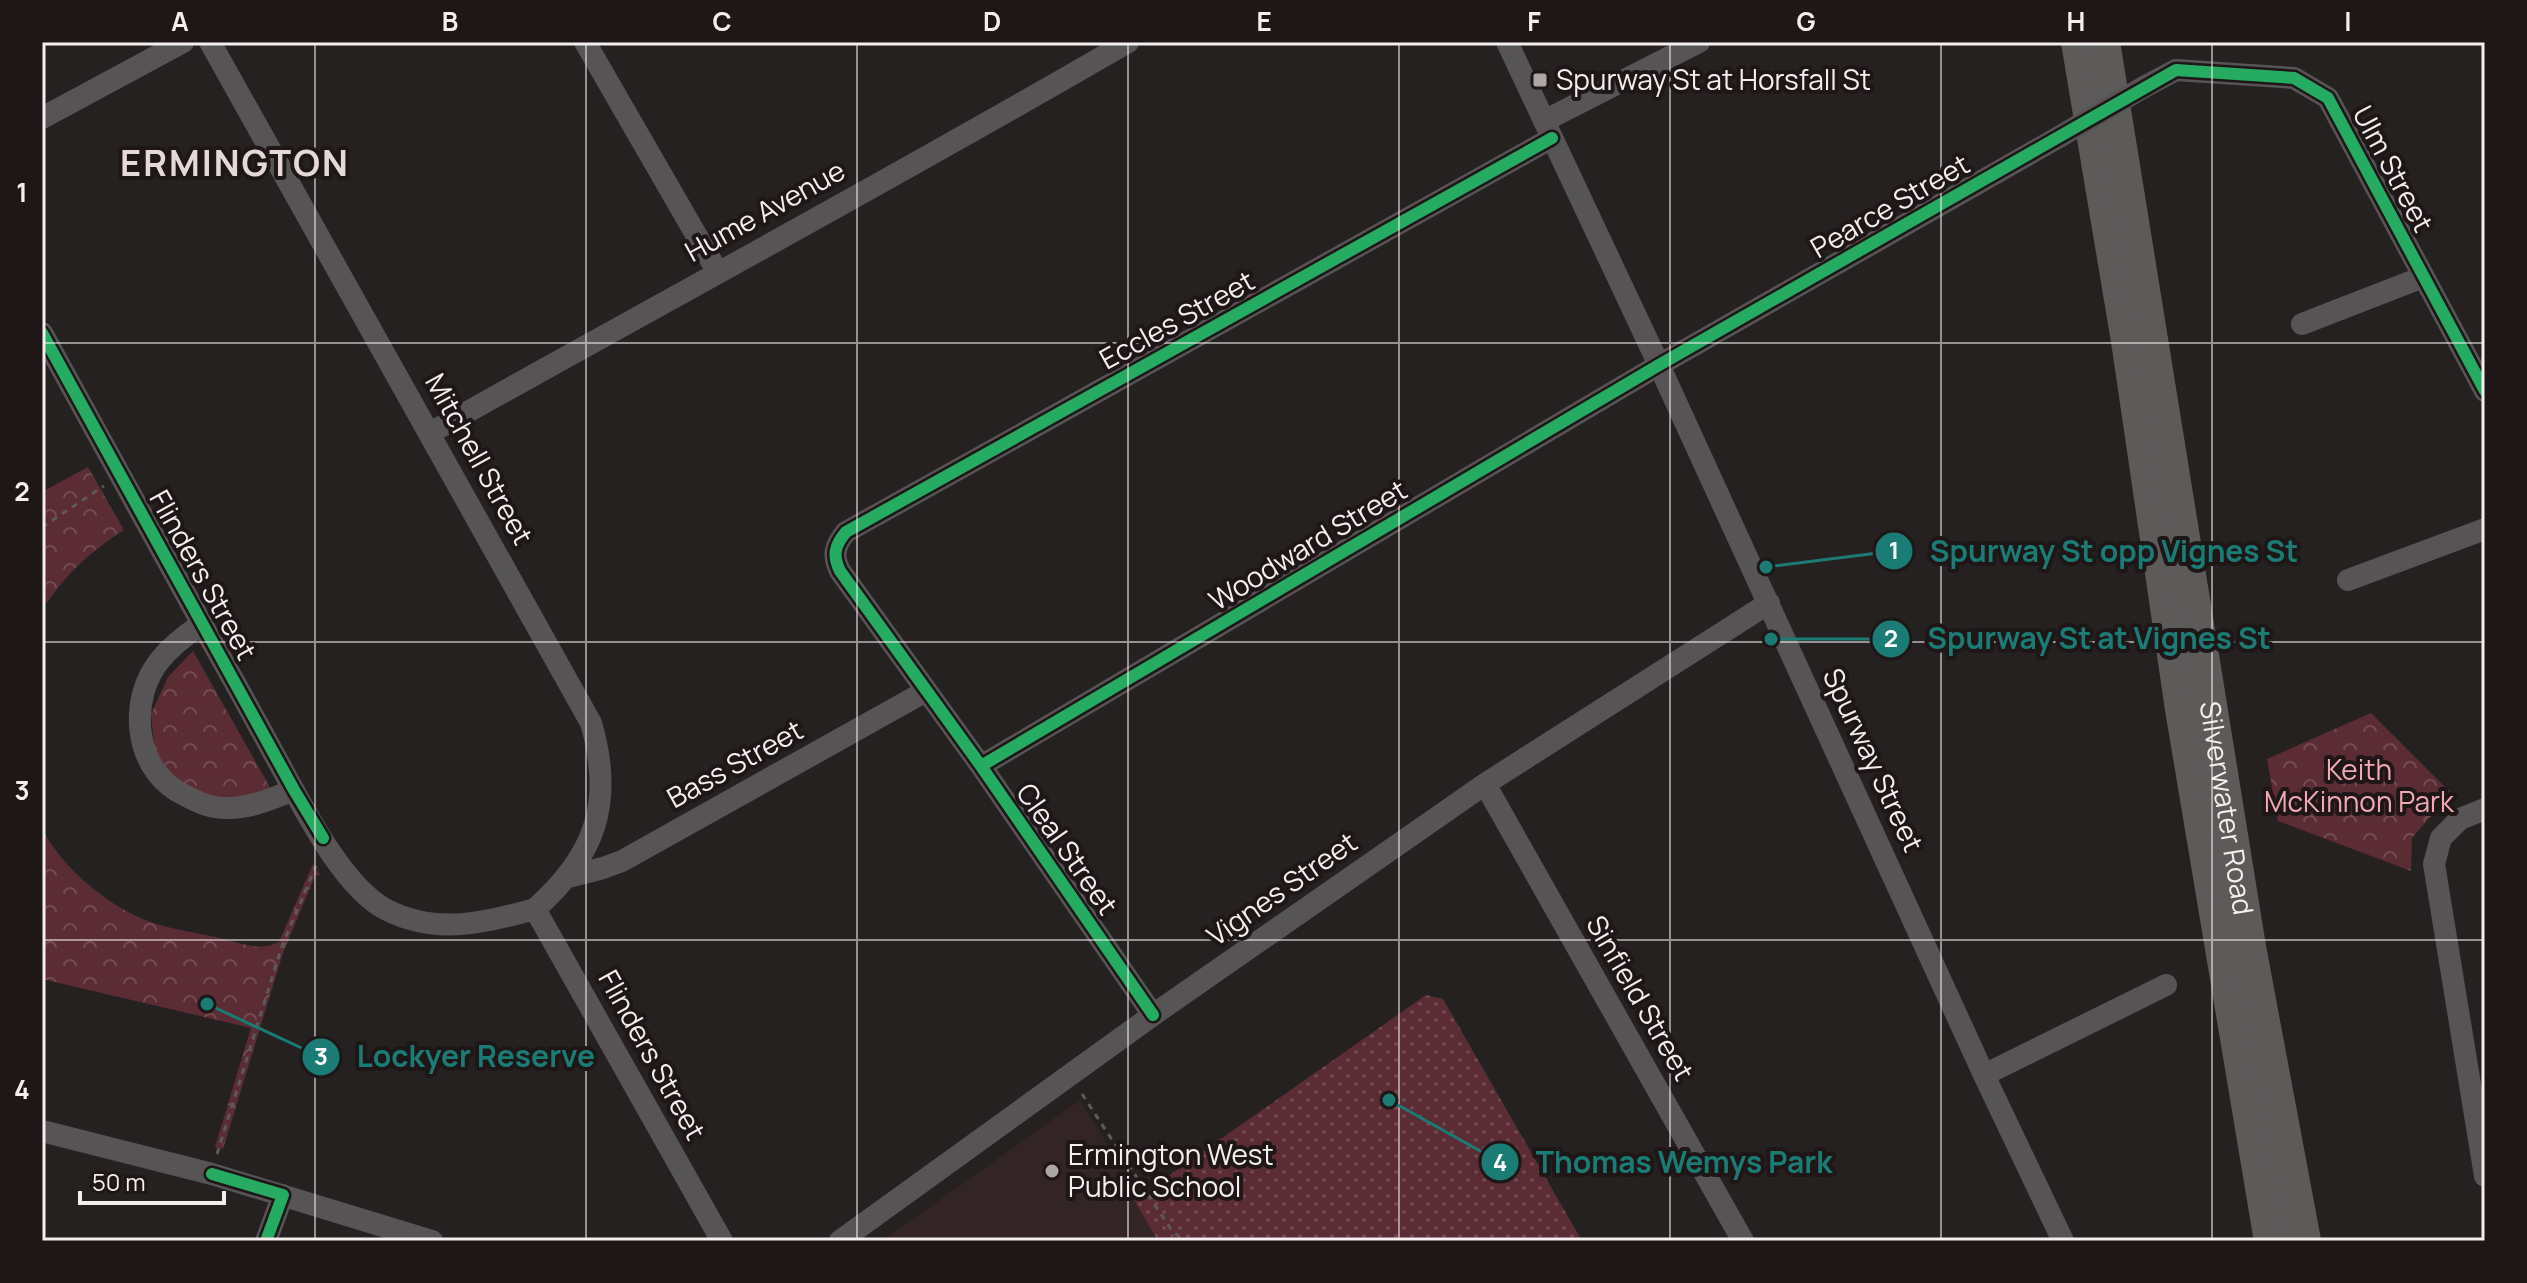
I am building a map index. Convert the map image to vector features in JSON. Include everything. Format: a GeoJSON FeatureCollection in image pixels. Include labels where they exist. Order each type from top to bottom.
{"type":"FeatureCollection","features":[{"type":"Feature","properties":{"kind":"highway","name":"Silverwater Road"},"geometry":{"type":"LineString","coordinates":[[2078,42],[2128,341],[2182,709],[2271,1241]]}},
{"type":"Feature","properties":{"kind":"highway","name":"Silverwater Road"},"geometry":{"type":"LineString","coordinates":[[2103,42],[2249,947],[2304,1241]]}},
{"type":"Feature","properties":{"kind":"street"},"geometry":{"type":"LineString","coordinates":[[42,118],[183,42]]}},
{"type":"Feature","properties":{"kind":"street","name":"Mitchell Street"},"geometry":{"type":"LineString","coordinates":[[210,42],[591,723],[602,774],[594,830],[568,877],[535,909]]}},
{"type":"Feature","properties":{"kind":"street"},"geometry":{"type":"LineString","coordinates":[[585,42],[717,271]]}},
{"type":"Feature","properties":{"kind":"street","name":"Hume Avenue"},"geometry":{"type":"LineString","coordinates":[[430,433],[717,271],[989,123],[1128,42]]}},
{"type":"Feature","properties":{"kind":"street","name":"Spurway Street"},"geometry":{"type":"LineString","coordinates":[[1507,42],[2063,1241]]}},
{"type":"Feature","properties":{"kind":"street","name":"Eccles Street"},"geometry":{"type":"LineString","coordinates":[[834,553],[846,532],[1699,42]]}},
{"type":"Feature","properties":{"kind":"street","name":"Ulm Street"},"geometry":{"type":"LineString","coordinates":[[2144,87],[2176,70],[2294,78],[2328,98],[2485,391]]}},
{"type":"Feature","properties":{"kind":"street","name":"Pearce Street"},"geometry":{"type":"LineString","coordinates":[[1659,365],[2144,87]]}},
{"type":"Feature","properties":{"kind":"street"},"geometry":{"type":"LineString","coordinates":[[2302,324],[2423,277]]}},
{"type":"Feature","properties":{"kind":"street","name":"Flinders Street"},"geometry":{"type":"LineString","coordinates":[[42,333],[294,790],[343,869],[367,896],[386,910],[409,918],[449,926],[498,921],[535,909],[722,1241]]}},
{"type":"Feature","properties":{"kind":"street","name":"Woodward Street"},"geometry":{"type":"LineString","coordinates":[[981,766],[1659,365]]}},
{"type":"Feature","properties":{"kind":"street"},"geometry":{"type":"LineString","coordinates":[[2348,580],[2485,529]]}},
{"type":"Feature","properties":{"kind":"street","name":"Cleal Street"},"geometry":{"type":"LineString","coordinates":[[834,553],[840,571],[981,766],[1153,1015]]}},
{"type":"Feature","properties":{"kind":"street","name":"Vignes Street"},"geometry":{"type":"LineString","coordinates":[[840,1241],[1153,1015],[1485,784],[1769,603]]}},
{"type":"Feature","properties":{"kind":"street"},"geometry":{"type":"LineString","coordinates":[[202,624],[159,661],[150,677],[140,720],[140,734],[148,760],[168,785],[193,800],[218,808],[248,806],[294,790]]}},
{"type":"Feature","properties":{"kind":"street","name":"Bass Street"},"geometry":{"type":"LineString","coordinates":[[568,877],[622,861],[926,691]]}},
{"type":"Feature","properties":{"kind":"street","name":"Sinfield Street"},"geometry":{"type":"LineString","coordinates":[[1485,784],[1743,1241]]}},
{"type":"Feature","properties":{"kind":"street"},"geometry":{"type":"LineString","coordinates":[[2485,809],[2460,819],[2441,838],[2434,864],[2485,1176]]}},
{"type":"Feature","properties":{"kind":"street"},"geometry":{"type":"LineString","coordinates":[[1984,1075],[2166,985]]}},
{"type":"Feature","properties":{"kind":"street"},"geometry":{"type":"LineString","coordinates":[[42,1131],[212,1174],[432,1241]]}},
{"type":"Feature","properties":{"kind":"street"},"geometry":{"type":"LineString","coordinates":[[266,1241],[283,1195]]}},
{"type":"Feature","properties":{"kind":"path"},"geometry":{"type":"LineString","coordinates":[[42,527],[121,476]]}},
{"type":"Feature","properties":{"kind":"path"},"geometry":{"type":"LineString","coordinates":[[219,1147],[282,946],[316,865]]}},
{"type":"Feature","properties":{"kind":"path"},"geometry":{"type":"LineString","coordinates":[[1070,1075],[1172,1231],[1185,1241]]}},
{"type":"Feature","properties":{"kind":"shaded area","name":"Ermington West Public School"},"geometry":{"type":"Polygon","coordinates":[[[1080,1100],[1166,1241],[882,1241],[1080,1100]]]}},
{"type":"Feature","properties":{"kind":"green space"},"geometry":{"type":"Polygon","coordinates":[[[88,467],[124,530],[78,565],[42,610],[42,492],[88,467]]]}},
{"type":"Feature","properties":{"kind":"green space"},"geometry":{"type":"Polygon","coordinates":[[[193,651],[271,789],[245,800],[212,800],[177,785],[155,752],[151,714],[168,677],[193,651]]]}},
{"type":"Feature","properties":{"kind":"green space","name":"Keith McKinnon Park"},"geometry":{"type":"Polygon","coordinates":[[[2371,713],[2455,797],[2432,815],[2412,838],[2411,871],[2278,821],[2267,759],[2371,713]]]}},
{"type":"Feature","properties":{"kind":"green space"},"geometry":{"type":"Polygon","coordinates":[[[42,829],[71,868],[122,909],[156,924],[250,946],[279,942],[313,864],[320,875],[315,876],[283,953],[223,1149],[215,1147],[251,1028],[42,979],[42,829]]]}},
{"type":"Feature","properties":{"kind":"green space"},"geometry":{"type":"Polygon","coordinates":[[[1426,995],[1443,999],[1582,1241],[1158,1241],[1134,1200],[1426,995]]]}},
{"type":"Feature","properties":{"kind":"cycle path"},"geometry":{"type":"LineString","coordinates":[[981,766],[1659,365],[2176,70],[2294,78],[2328,98],[2485,391]]}},
{"type":"Feature","properties":{"kind":"cycle path"},"geometry":{"type":"LineString","coordinates":[[1153,1015],[981,766],[840,571],[835,555],[839,541],[846,532],[1552,138]]}},
{"type":"Feature","properties":{"kind":"cycle path"},"geometry":{"type":"LineString","coordinates":[[42,333],[323,838]]}},
{"type":"Feature","properties":{"kind":"cycle path"},"geometry":{"type":"LineString","coordinates":[[212,1174],[283,1195],[266,1241]]}},
{"type":"Feature","properties":{"kind":"place","name":"Spurway St at Horsfall St"},"geometry":{"type":"Point","coordinates":[1540,80]}},
{"type":"Feature","properties":{"kind":"place","name":"Spurway St opp Vignes St"},"geometry":{"type":"Point","coordinates":[1766,567]}},
{"type":"Feature","properties":{"kind":"place","name":"Spurway St at Vignes St"},"geometry":{"type":"Point","coordinates":[1771,639]}},
{"type":"Feature","properties":{"kind":"place","name":"Lockyer Reserve"},"geometry":{"type":"Point","coordinates":[207,1004]}},
{"type":"Feature","properties":{"kind":"place","name":"Thomas Wemys Park"},"geometry":{"type":"Point","coordinates":[1389,1100]}},
{"type":"Feature","properties":{"kind":"place","name":"Ermington West Public School"},"geometry":{"type":"Point","coordinates":[1052,1171]}},
{"type":"Feature","properties":{"kind":"district","name":"ERMINGTON"},"geometry":{"type":"Point","coordinates":[235,163]}}]}
